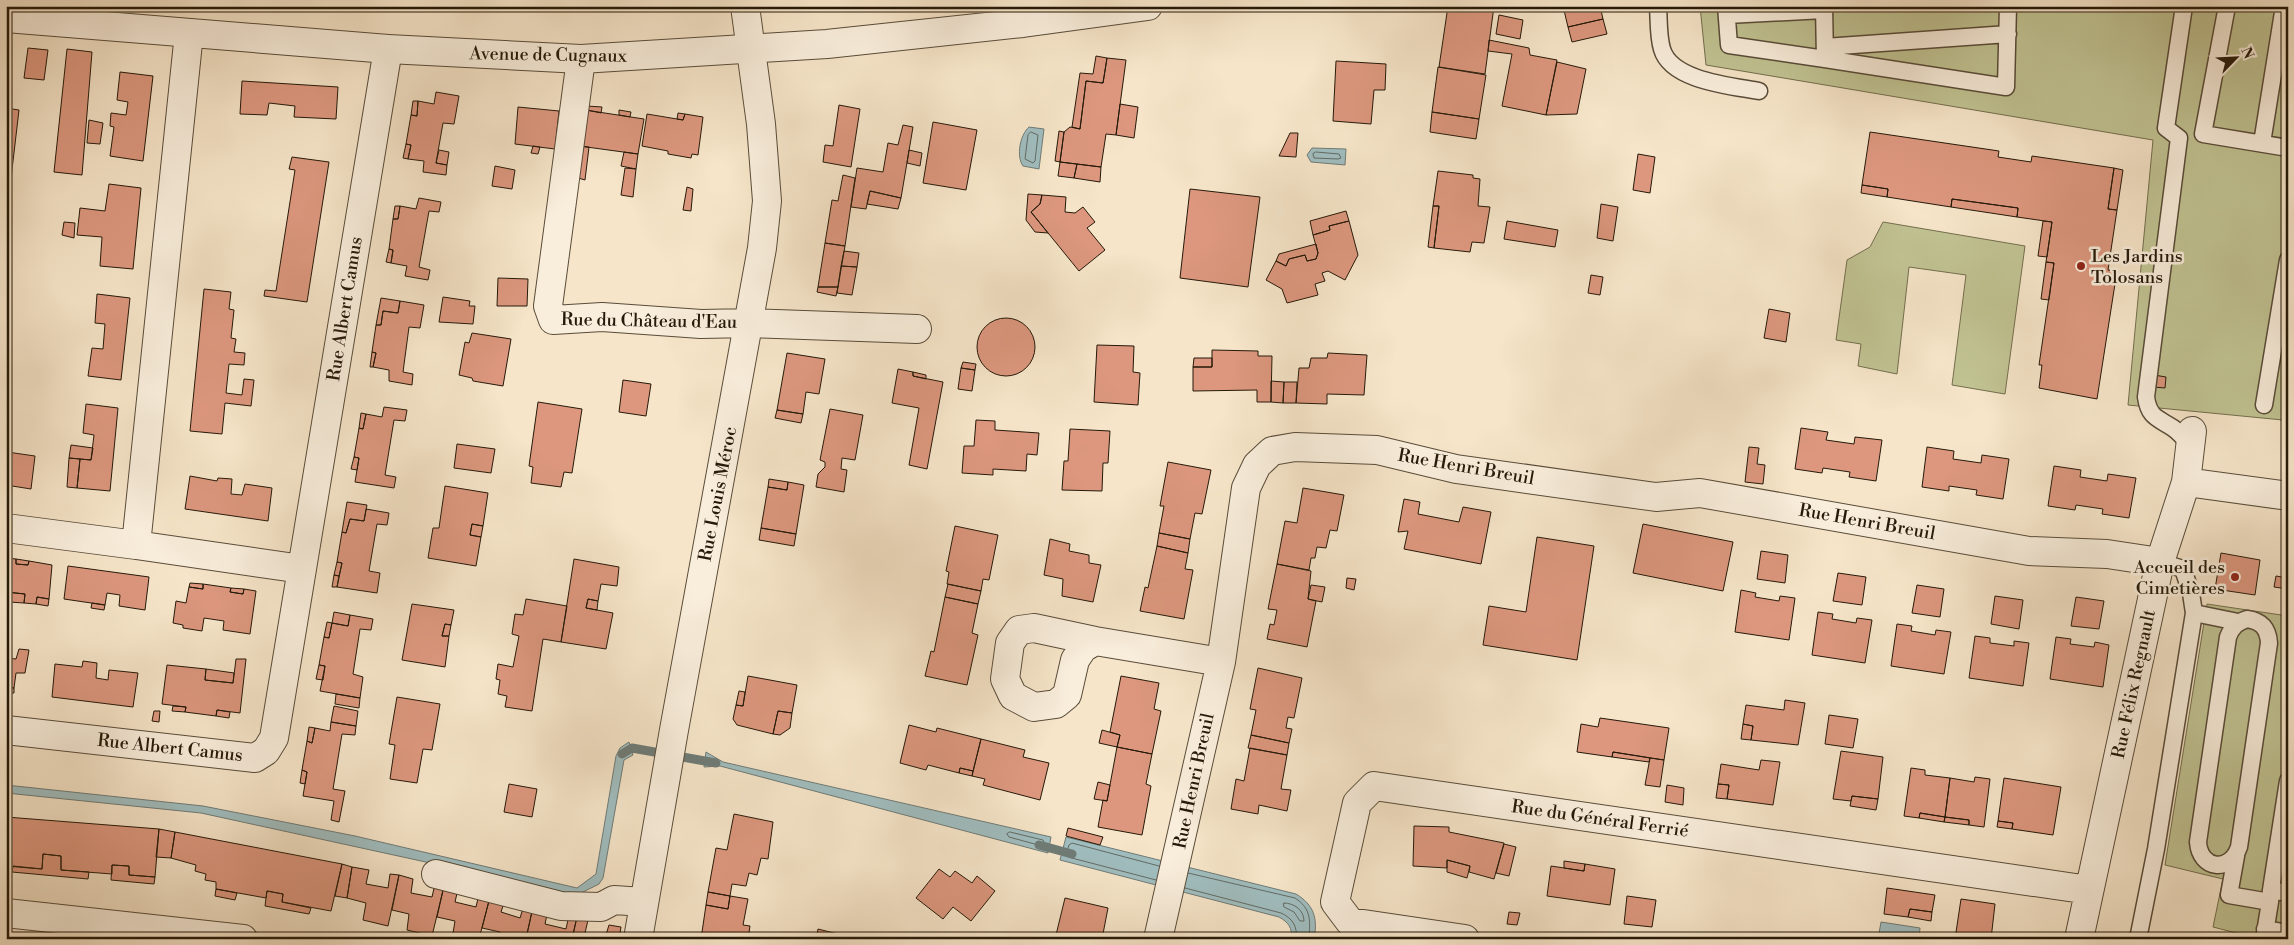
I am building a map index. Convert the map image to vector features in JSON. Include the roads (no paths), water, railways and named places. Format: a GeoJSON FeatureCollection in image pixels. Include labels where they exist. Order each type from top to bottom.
{"type":"FeatureCollection","features":[{"type":"Feature","properties":{"kind":"street","name":"Rue Louis Méroc"},"geometry":{"type":"LineString","coordinates":[[638,939],[666,774],[750,323],[762,248],[767,200],[761,124],[745,6]]}},
{"type":"Feature","properties":{"kind":"street","name":"Avenue de Cugnaux"},"geometry":{"type":"LineString","coordinates":[[6,18],[388,49],[580,59],[837,43],[1023,23],[1148,6]]}},
{"type":"Feature","properties":{"kind":"street"},"geometry":{"type":"LineString","coordinates":[[136,545],[189,33]]}},
{"type":"Feature","properties":{"kind":"street","name":"Rue Albert Camus"},"geometry":{"type":"LineString","coordinates":[[6,730],[255,758],[266,751],[274,738],[388,49]]}},
{"type":"Feature","properties":{"kind":"street","name":"Rue du Château d'Eau"},"geometry":{"type":"LineString","coordinates":[[580,59],[548,306],[553,320],[602,318],[701,324],[750,323],[917,328]]}},
{"type":"Feature","properties":{"kind":"street","name":"Rue Félix Regnault"},"geometry":{"type":"LineString","coordinates":[[2079,939],[2160,562],[2186,482],[2191,438]]}},
{"type":"Feature","properties":{"kind":"street","name":"Rue Henri Breuil"},"geometry":{"type":"LineString","coordinates":[[1158,939],[1221,662],[1246,488],[1257,465],[1272,451],[1295,447],[1377,450],[1456,469],[1656,496],[1700,494],[2030,551],[2106,554],[2160,562]]}},
{"type":"Feature","properties":{"kind":"street"},"geometry":{"type":"LineString","coordinates":[[2186,482],[2288,496]]}},
{"type":"Feature","properties":{"kind":"street"},"geometry":{"type":"LineString","coordinates":[[6,528],[302,569]]}},
{"type":"Feature","properties":{"kind":"street"},"geometry":{"type":"LineString","coordinates":[[1095,641],[1221,662]]}},
{"type":"Feature","properties":{"kind":"street","name":"Rue du Général Ferrié"},"geometry":{"type":"LineString","coordinates":[[1464,939],[1350,922],[1335,902],[1356,803],[1374,786],[2089,890]]}},
{"type":"Feature","properties":{"kind":"street"},"geometry":{"type":"LineString","coordinates":[[436,874],[561,906],[601,907],[614,900],[644,902]]}},
{"type":"Feature","properties":{"kind":"street"},"geometry":{"type":"LineString","coordinates":[[6,913],[243,939]]}},
{"type":"Feature","properties":{"kind":"lane"},"geometry":{"type":"LineString","coordinates":[[1658,6],[1662,51],[1673,65],[1692,77],[1759,92]]}},
{"type":"Feature","properties":{"kind":"lane"},"geometry":{"type":"LineString","coordinates":[[1825,53],[1824,8],[1726,11],[1729,45],[1825,53],[2006,87],[2008,6]]}},
{"type":"Feature","properties":{"kind":"lane"},"geometry":{"type":"LineString","coordinates":[[2184,6],[2166,128],[2180,138],[2204,134],[2288,148]]}},
{"type":"Feature","properties":{"kind":"lane"},"geometry":{"type":"LineString","coordinates":[[2204,134],[2227,6]]}},
{"type":"Feature","properties":{"kind":"lane"},"geometry":{"type":"LineString","coordinates":[[2262,143],[2284,6]]}},
{"type":"Feature","properties":{"kind":"lane"},"geometry":{"type":"LineString","coordinates":[[1825,53],[2008,34]]}},
{"type":"Feature","properties":{"kind":"lane"},"geometry":{"type":"LineString","coordinates":[[2180,138],[2146,397],[2148,410],[2160,422],[2191,438]]}},
{"type":"Feature","properties":{"kind":"lane"},"geometry":{"type":"LineString","coordinates":[[2264,405],[2288,260]]}},
{"type":"Feature","properties":{"kind":"lane"},"geometry":{"type":"LineString","coordinates":[[2138,939],[2156,849],[2194,613],[2191,593],[2183,569],[2160,562]]}},
{"type":"Feature","properties":{"kind":"lane"},"geometry":{"type":"LineString","coordinates":[[2194,613],[2238,622],[2256,620],[2268,633],[2269,643],[2229,894],[2270,896],[2288,893]]}},
{"type":"Feature","properties":{"kind":"lane"},"geometry":{"type":"LineString","coordinates":[[2236,856],[2229,862],[2220,865],[2211,864],[2199,851],[2198,842],[2228,637],[2231,629],[2238,622]]}},
{"type":"Feature","properties":{"kind":"lane"},"geometry":{"type":"LineString","coordinates":[[2288,781],[2264,934],[2288,933]]}},
{"type":"Feature","properties":{"kind":"water"},"geometry":{"type":"Polygon","coordinates":[[[1029,127],[1044,129],[1039,169],[1023,166],[1021,162],[1019,151],[1021,140],[1029,127]]]}},
{"type":"Feature","properties":{"kind":"water"},"geometry":{"type":"Polygon","coordinates":[[[1312,148],[1346,149],[1345,165],[1311,162],[1307,155],[1312,148]]]}},
{"type":"Feature","properties":{"kind":"water"},"geometry":{"type":"Polygon","coordinates":[[[629,742],[633,755],[624,760],[603,878],[599,884],[577,895],[201,813],[6,793],[6,785],[203,806],[355,836],[577,888],[596,874],[616,756],[620,748],[629,742]]]}},
{"type":"Feature","properties":{"kind":"water"},"geometry":{"type":"Polygon","coordinates":[[[706,752],[723,762],[1051,837],[1048,853],[720,766],[704,767],[706,752]]]}},
{"type":"Feature","properties":{"kind":"water"},"geometry":{"type":"Polygon","coordinates":[[[1066,837],[1296,894],[1311,908],[1315,918],[1314,939],[1291,939],[1289,926],[1279,917],[1060,860],[1066,837]]]}},
{"type":"Feature","properties":{"kind":"water"},"geometry":{"type":"Polygon","coordinates":[[[1881,922],[1920,928],[1919,939],[1878,939],[1881,922]]]}},
{"type":"Feature","properties":{"kind":"waterway"},"geometry":{"type":"LineString","coordinates":[[622,754],[632,748],[716,763]]}},
{"type":"Feature","properties":{"kind":"waterway"},"geometry":{"type":"LineString","coordinates":[[1039,845],[1072,854]]}},
{"type":"Feature","properties":{"kind":"place","name":"Les Jardins Tolosans"},"geometry":{"type":"Point","coordinates":[2081,266]}},
{"type":"Feature","properties":{"kind":"place","name":"Accueil des Cimetières"},"geometry":{"type":"Point","coordinates":[2235,577]}}]}
